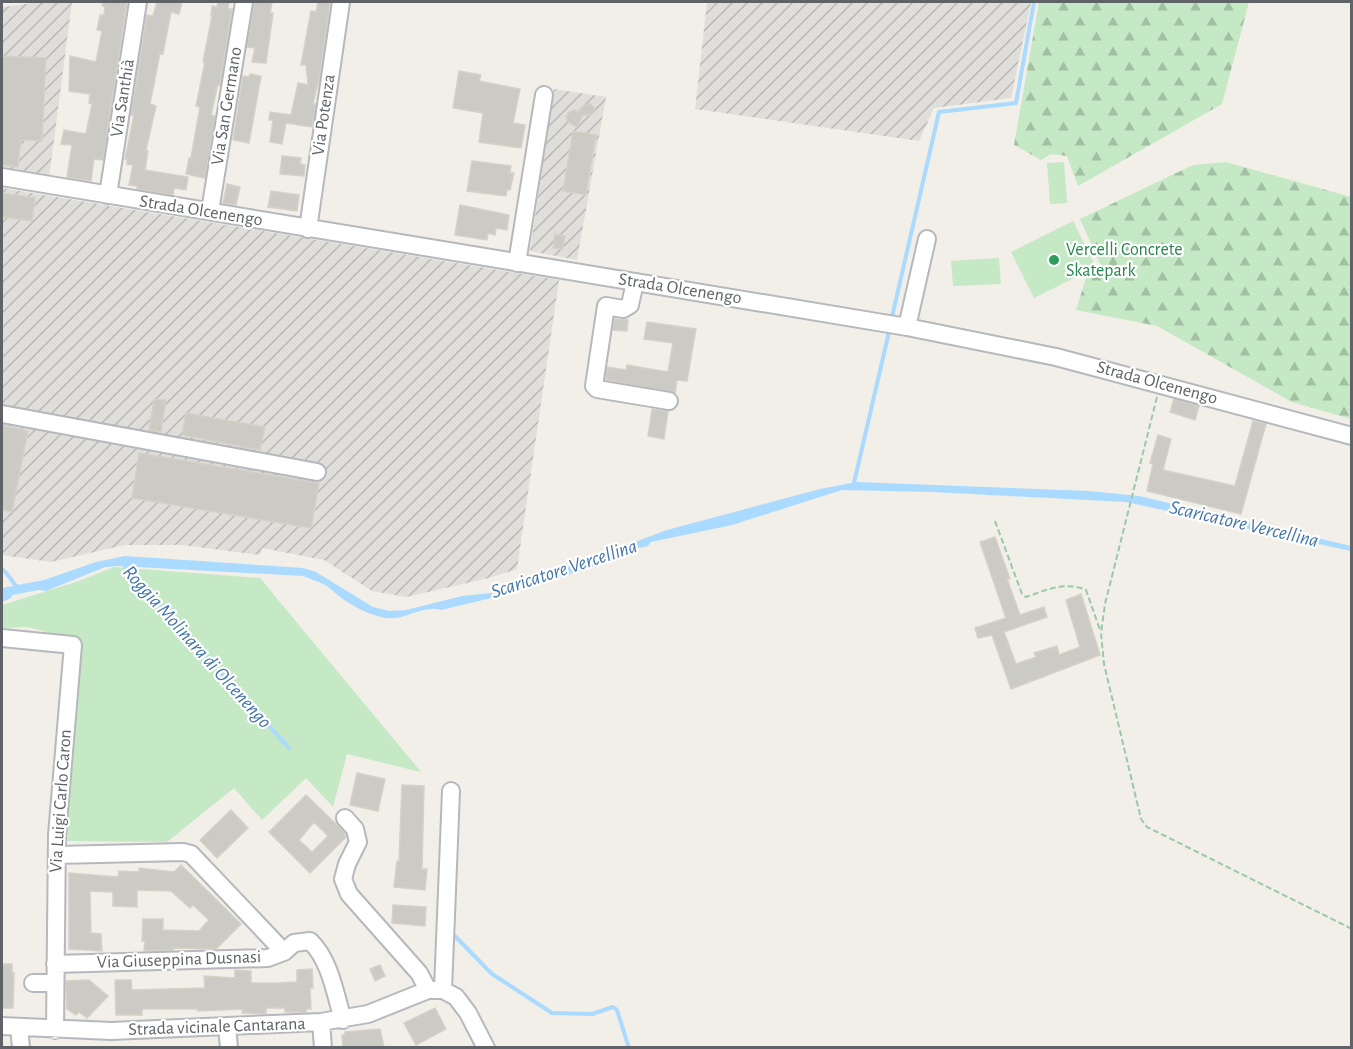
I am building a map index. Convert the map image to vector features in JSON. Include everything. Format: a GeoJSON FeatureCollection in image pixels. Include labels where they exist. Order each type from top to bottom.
{"type":"FeatureCollection","features":[{"type":"Feature","properties":{"kind":"street","name":"Via Santhià"},"geometry":{"type":"LineString","coordinates":[[108,195],[138,2]]}},
{"type":"Feature","properties":{"kind":"street","name":"Via San Germano"},"geometry":{"type":"LineString","coordinates":[[210,211],[244,2]]}},
{"type":"Feature","properties":{"kind":"street","name":"Via Potenza"},"geometry":{"type":"LineString","coordinates":[[308,229],[340,2]]}},
{"type":"Feature","properties":{"kind":"street"},"geometry":{"type":"LineString","coordinates":[[517,263],[543,95]]}},
{"type":"Feature","properties":{"kind":"street","name":"Strada Olcenengo"},"geometry":{"type":"LineString","coordinates":[[2,177],[907,327],[1056,357],[1352,436]]}},
{"type":"Feature","properties":{"kind":"street"},"geometry":{"type":"LineString","coordinates":[[907,327],[927,238]]}},
{"type":"Feature","properties":{"kind":"street"},"geometry":{"type":"LineString","coordinates":[[635,282],[630,305],[623,309],[606,306],[594,386],[597,389],[669,401]]}},
{"type":"Feature","properties":{"kind":"street"},"geometry":{"type":"LineString","coordinates":[[2,414],[316,472]]}},
{"type":"Feature","properties":{"kind":"street","name":"Via Luigi Carlo Caron"},"geometry":{"type":"LineString","coordinates":[[2,638],[73,645],[57,855],[55,1030]]}},
{"type":"Feature","properties":{"kind":"street"},"geometry":{"type":"LineString","coordinates":[[435,990],[451,792]]}},
{"type":"Feature","properties":{"kind":"street"},"geometry":{"type":"LineString","coordinates":[[345,818],[355,830],[358,842],[347,864],[343,879],[349,894],[435,990],[456,997],[468,1013],[486,1047]]}},
{"type":"Feature","properties":{"kind":"street","name":"Via Giuseppina Dusnasi"},"geometry":{"type":"LineString","coordinates":[[55,964],[268,958],[284,952],[191,854],[183,852],[57,855]]}},
{"type":"Feature","properties":{"kind":"street"},"geometry":{"type":"LineString","coordinates":[[284,952],[294,943],[310,941],[320,950],[343,1020]]}},
{"type":"Feature","properties":{"kind":"street"},"geometry":{"type":"LineString","coordinates":[[33,983],[55,983]]}},
{"type":"Feature","properties":{"kind":"street","name":"Strada vicinale Cantarana"},"geometry":{"type":"LineString","coordinates":[[2,1026],[55,1030],[112,1039],[227,1026],[321,1022],[343,1020],[384,1009],[435,990]]}},
{"type":"Feature","properties":{"kind":"street"},"geometry":{"type":"LineString","coordinates":[[321,1022],[323,1047]]}},
{"type":"Feature","properties":{"kind":"street"},"geometry":{"type":"LineString","coordinates":[[227,1026],[229,1047]]}},
{"type":"Feature","properties":{"kind":"street"},"geometry":{"type":"LineString","coordinates":[[19,1028],[21,1047]]}},
{"type":"Feature","properties":{"kind":"path"},"geometry":{"type":"LineString","coordinates":[[1160,383],[1105,604],[1101,633],[1104,664],[1141,819],[1147,827],[1352,929]]}},
{"type":"Feature","properties":{"kind":"path"},"geometry":{"type":"LineString","coordinates":[[994,521],[1022,594],[1026,597],[1059,586],[1077,586],[1086,590],[1101,633]]}},
{"type":"Feature","properties":{"kind":"shaded area"},"geometry":{"type":"Polygon","coordinates":[[[41,2],[72,2],[49,178],[2,169],[2,7],[41,2]]]}},
{"type":"Feature","properties":{"kind":"shaded area"},"geometry":{"type":"Polygon","coordinates":[[[707,2],[1031,2],[1011,98],[934,108],[919,141],[695,109],[707,2]]]}},
{"type":"Feature","properties":{"kind":"shaded area"},"geometry":{"type":"Polygon","coordinates":[[[554,89],[606,97],[577,260],[530,251],[554,89]]]}},
{"type":"Feature","properties":{"kind":"shaded area"},"geometry":{"type":"Polygon","coordinates":[[[2,188],[559,280],[517,569],[489,578],[406,597],[372,591],[324,560],[262,548],[260,555],[182,545],[125,545],[51,562],[2,555],[2,188]]]}},
{"type":"Feature","properties":{"kind":"green space"},"geometry":{"type":"Polygon","coordinates":[[[1039,2],[1249,2],[1222,104],[1078,186],[1067,156],[1051,154],[1041,160],[1014,145],[1039,2]]]}},
{"type":"Feature","properties":{"kind":"green space"},"geometry":{"type":"Polygon","coordinates":[[[1064,162],[1067,203],[1050,204],[1047,163],[1064,162]]]}},
{"type":"Feature","properties":{"kind":"green space"},"geometry":{"type":"Polygon","coordinates":[[[1226,162],[1351,197],[1351,419],[1292,402],[1157,326],[1076,310],[1086,278],[1102,268],[1080,219],[1193,165],[1226,162]]]}},
{"type":"Feature","properties":{"kind":"green space","name":"Vercelli Concrete Skatepark"},"geometry":{"type":"Polygon","coordinates":[[[1073,221],[1096,267],[1034,298],[1011,252],[1073,221]]]}},
{"type":"Feature","properties":{"kind":"green space"},"geometry":{"type":"Polygon","coordinates":[[[999,258],[1001,284],[953,286],[951,261],[999,258]]]}},
{"type":"Feature","properties":{"kind":"green space"},"geometry":{"type":"Polygon","coordinates":[[[114,567],[260,578],[421,772],[347,754],[333,807],[306,778],[262,820],[234,788],[167,842],[66,841],[82,641],[28,627],[2,628],[2,605],[79,581],[114,567]]]}},
{"type":"Feature","properties":{"kind":"water"},"geometry":{"type":"Polygon","coordinates":[[[857,482],[1089,491],[1139,496],[1351,546],[1351,551],[1126,502],[932,492],[842,490],[732,525],[651,542],[648,546],[634,549],[619,558],[512,593],[441,610],[428,609],[393,618],[380,617],[362,610],[345,601],[325,585],[303,576],[120,566],[105,567],[46,591],[39,590],[12,595],[11,598],[2,602],[2,588],[44,580],[96,562],[125,556],[303,568],[316,572],[373,607],[389,611],[406,610],[462,596],[491,593],[536,578],[538,574],[547,571],[551,573],[667,530],[820,489],[857,482]]]}},
{"type":"Feature","properties":{"kind":"building"},"geometry":{"type":"Polygon","coordinates":[[[103,2],[127,2],[103,160],[94,159],[91,181],[67,177],[72,145],[61,144],[64,130],[86,134],[92,104],[89,103],[90,94],[69,91],[70,56],[96,62],[102,31],[97,30],[100,15],[104,15],[103,2]]]}},
{"type":"Feature","properties":{"kind":"building"},"geometry":{"type":"Polygon","coordinates":[[[157,2],[182,2],[179,14],[171,12],[163,54],[160,53],[150,104],[156,106],[146,150],[148,151],[145,170],[188,177],[186,190],[174,188],[173,195],[137,189],[137,186],[129,185],[133,165],[127,164],[127,159],[125,159],[134,115],[131,115],[147,15],[153,16],[157,2]]]}},
{"type":"Feature","properties":{"kind":"building"},"geometry":{"type":"Polygon","coordinates":[[[218,2],[229,2],[228,9],[232,9],[220,85],[218,84],[211,115],[215,116],[205,178],[186,174],[200,107],[196,106],[205,62],[203,62],[212,6],[217,7],[218,2]]]}},
{"type":"Feature","properties":{"kind":"building"},"geometry":{"type":"Polygon","coordinates":[[[254,2],[272,2],[270,13],[273,13],[266,63],[252,62],[255,48],[247,47],[254,2]]]}},
{"type":"Feature","properties":{"kind":"building"},"geometry":{"type":"Polygon","coordinates":[[[318,2],[330,2],[320,75],[313,104],[316,104],[312,127],[286,123],[282,144],[270,142],[273,120],[269,120],[270,112],[291,115],[298,83],[308,85],[306,65],[301,65],[311,11],[316,12],[318,2]]]}},
{"type":"Feature","properties":{"kind":"building"},"geometry":{"type":"Polygon","coordinates":[[[2,56],[46,58],[42,141],[21,140],[18,167],[2,165],[2,56]]]}},
{"type":"Feature","properties":{"kind":"building"},"geometry":{"type":"Polygon","coordinates":[[[459,71],[481,75],[479,81],[520,89],[513,123],[525,125],[521,148],[479,142],[483,113],[453,108],[459,71]]]}},
{"type":"Feature","properties":{"kind":"building"},"geometry":{"type":"Polygon","coordinates":[[[250,74],[261,76],[249,143],[233,140],[243,76],[249,77],[250,74]]]}},
{"type":"Feature","properties":{"kind":"building"},"geometry":{"type":"Polygon","coordinates":[[[585,104],[594,107],[594,112],[591,115],[583,115],[577,127],[568,122],[566,117],[569,112],[575,110],[578,112],[585,104]]]}},
{"type":"Feature","properties":{"kind":"building"},"geometry":{"type":"Polygon","coordinates":[[[573,131],[596,135],[586,195],[563,191],[573,131]]]}},
{"type":"Feature","properties":{"kind":"building"},"geometry":{"type":"Polygon","coordinates":[[[282,156],[301,158],[300,164],[305,165],[304,176],[280,174],[282,156]]]}},
{"type":"Feature","properties":{"kind":"building"},"geometry":{"type":"Polygon","coordinates":[[[472,161],[511,166],[510,173],[514,173],[510,190],[507,190],[506,196],[467,191],[472,161]]]}},
{"type":"Feature","properties":{"kind":"building"},"geometry":{"type":"Polygon","coordinates":[[[227,184],[240,187],[236,205],[223,203],[227,184]]]}},
{"type":"Feature","properties":{"kind":"building"},"geometry":{"type":"Polygon","coordinates":[[[271,191],[299,195],[297,211],[268,207],[271,191]]]}},
{"type":"Feature","properties":{"kind":"building"},"geometry":{"type":"Polygon","coordinates":[[[2,193],[35,198],[32,221],[2,217],[2,193]]]}},
{"type":"Feature","properties":{"kind":"building"},"geometry":{"type":"Polygon","coordinates":[[[460,205],[509,215],[507,230],[496,228],[495,235],[488,233],[487,240],[455,235],[460,205]]]}},
{"type":"Feature","properties":{"kind":"building"},"geometry":{"type":"Polygon","coordinates":[[[555,234],[565,236],[563,249],[553,248],[555,234]]]}},
{"type":"Feature","properties":{"kind":"building"},"geometry":{"type":"Polygon","coordinates":[[[615,319],[628,320],[627,331],[613,330],[615,319]]]}},
{"type":"Feature","properties":{"kind":"building"},"geometry":{"type":"Polygon","coordinates":[[[647,322],[696,329],[687,381],[677,380],[675,393],[606,380],[607,367],[626,370],[627,365],[668,372],[673,343],[644,339],[647,322]]]}},
{"type":"Feature","properties":{"kind":"building"},"geometry":{"type":"Polygon","coordinates":[[[154,399],[166,400],[161,432],[149,430],[154,399]]]}},
{"type":"Feature","properties":{"kind":"building"},"geometry":{"type":"Polygon","coordinates":[[[1174,399],[1199,406],[1195,420],[1170,412],[1174,399]]]}},
{"type":"Feature","properties":{"kind":"building"},"geometry":{"type":"Polygon","coordinates":[[[652,409],[668,411],[664,439],[648,436],[652,409]]]}},
{"type":"Feature","properties":{"kind":"building"},"geometry":{"type":"Polygon","coordinates":[[[186,413],[265,427],[260,450],[182,435],[186,413]]]}},
{"type":"Feature","properties":{"kind":"building"},"geometry":{"type":"Polygon","coordinates":[[[1253,421],[1266,424],[1241,514],[1147,491],[1153,464],[1150,463],[1158,435],[1171,439],[1163,470],[1235,486],[1253,421]]]}},
{"type":"Feature","properties":{"kind":"building"},"geometry":{"type":"Polygon","coordinates":[[[2,425],[28,431],[12,512],[2,510],[2,425]]]}},
{"type":"Feature","properties":{"kind":"building"},"geometry":{"type":"Polygon","coordinates":[[[139,453],[319,483],[311,528],[132,498],[139,453]]]}},
{"type":"Feature","properties":{"kind":"building"},"geometry":{"type":"Polygon","coordinates":[[[995,537],[1020,615],[1044,607],[1047,617],[1004,632],[1016,664],[1036,657],[1034,653],[1057,646],[1059,655],[1080,647],[1066,600],[1081,594],[1100,655],[1011,689],[992,635],[978,638],[975,628],[1006,618],[980,542],[995,537]]]}},
{"type":"Feature","properties":{"kind":"building"},"geometry":{"type":"Polygon","coordinates":[[[357,773],[385,779],[378,811],[350,805],[357,773]]]}},
{"type":"Feature","properties":{"kind":"building"},"geometry":{"type":"Polygon","coordinates":[[[402,785],[424,786],[422,869],[427,869],[425,890],[394,887],[397,861],[399,861],[402,785]]]}},
{"type":"Feature","properties":{"kind":"building"},"geometry":{"type":"Polygon","coordinates":[[[306,795],[343,831],[346,837],[310,873],[269,832],[306,795]],[[314,822],[299,840],[312,852],[328,836],[314,822]]]}},
{"type":"Feature","properties":{"kind":"building"},"geometry":{"type":"Polygon","coordinates":[[[231,810],[248,828],[217,858],[200,840],[231,810]]]}},
{"type":"Feature","properties":{"kind":"building"},"geometry":{"type":"Polygon","coordinates":[[[181,865],[241,924],[216,949],[173,948],[173,950],[144,951],[143,919],[163,919],[163,930],[199,931],[209,920],[193,905],[190,908],[171,891],[137,890],[137,907],[113,906],[113,892],[90,891],[91,933],[101,934],[102,951],[69,949],[69,873],[118,877],[119,871],[139,872],[139,868],[174,872],[181,865]]]}},
{"type":"Feature","properties":{"kind":"building"},"geometry":{"type":"Polygon","coordinates":[[[393,905],[426,907],[425,926],[392,923],[393,905]]]}},
{"type":"Feature","properties":{"kind":"building"},"geometry":{"type":"Polygon","coordinates":[[[2,964],[12,964],[13,1008],[2,1008],[2,964]]]}},
{"type":"Feature","properties":{"kind":"building"},"geometry":{"type":"Polygon","coordinates":[[[380,965],[385,976],[375,981],[370,969],[380,965]]]}},
{"type":"Feature","properties":{"kind":"building"},"geometry":{"type":"Polygon","coordinates":[[[312,969],[311,1009],[306,1009],[306,1012],[285,1012],[285,1008],[266,1008],[266,1014],[242,1013],[243,1009],[198,1011],[198,1009],[142,1009],[142,1015],[116,1015],[115,980],[131,980],[132,990],[205,988],[204,976],[235,978],[235,970],[251,971],[251,983],[279,983],[297,982],[297,970],[312,969]]]}},
{"type":"Feature","properties":{"kind":"building"},"geometry":{"type":"Polygon","coordinates":[[[89,980],[108,996],[87,1018],[79,1012],[76,1015],[67,1009],[66,981],[89,980]]]}},
{"type":"Feature","properties":{"kind":"building"},"geometry":{"type":"Polygon","coordinates":[[[435,1008],[446,1029],[416,1045],[404,1023],[435,1008]]]}},
{"type":"Feature","properties":{"kind":"building"},"geometry":{"type":"Polygon","coordinates":[[[380,1029],[384,1047],[343,1047],[342,1035],[345,1035],[345,1032],[380,1029]]]}},
{"type":"Feature","properties":{"kind":"waterway","name":"Scaricatore Vercellina"},"geometry":{"type":"LineString","coordinates":[[892,317],[939,112],[1016,103],[1034,2]]}},
{"type":"Feature","properties":{"kind":"waterway","name":"Scaricatore Vercellina"},"geometry":{"type":"LineString","coordinates":[[853,487],[889,332]]}},
{"type":"Feature","properties":{"kind":"waterway","name":"Roggia Molinara di Olcenengo"},"geometry":{"type":"LineString","coordinates":[[123,564],[289,748]]}},
{"type":"Feature","properties":{"kind":"waterway","name":"Roggia Molinara di Olcenengo"},"geometry":{"type":"LineString","coordinates":[[2,569],[19,589]]}},
{"type":"Feature","properties":{"kind":"waterway","name":"Roggia Molinara di Olcenengo"},"geometry":{"type":"LineString","coordinates":[[455,936],[492,974],[552,1013],[592,1014],[613,1007],[617,1010],[629,1048]]}},
{"type":"Feature","properties":{"kind":"place","name":"Vercelli Concrete Skatepark"},"geometry":{"type":"Point","coordinates":[1054,260]}}]}
